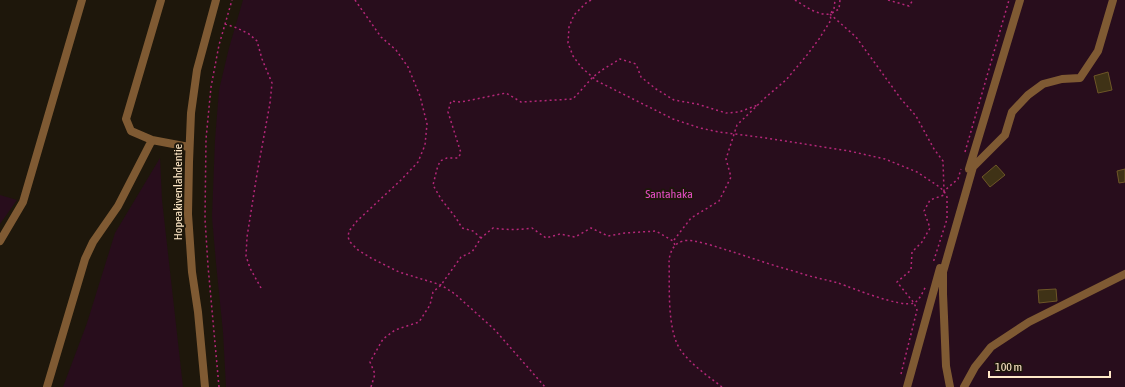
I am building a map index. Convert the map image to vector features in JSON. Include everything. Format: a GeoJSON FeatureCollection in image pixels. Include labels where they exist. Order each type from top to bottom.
{"type":"FeatureCollection","features":[{"type":"Feature","properties":{"kind":"street"},"geometry":{"type":"LineString","coordinates":[[0,240],[23,202],[82,0]]}},
{"type":"Feature","properties":{"kind":"street"},"geometry":{"type":"LineString","coordinates":[[161,0],[126,119],[131,131],[152,140],[189,148]]}},
{"type":"Feature","properties":{"kind":"street","name":"Hopeakivenlahdentie"},"geometry":{"type":"LineString","coordinates":[[205,387],[198,312],[192,272],[188,214],[189,148],[191,114],[197,70],[216,0]]}},
{"type":"Feature","properties":{"kind":"street"},"geometry":{"type":"LineString","coordinates":[[907,387],[965,181],[1020,0]]}},
{"type":"Feature","properties":{"kind":"street"},"geometry":{"type":"LineString","coordinates":[[950,387],[946,366],[943,272],[973,167],[1005,135],[1012,112],[1028,94],[1043,84],[1062,79],[1080,78],[1098,51],[1113,0]]}},
{"type":"Feature","properties":{"kind":"street"},"geometry":{"type":"LineString","coordinates":[[47,387],[88,253],[93,242],[118,206],[152,140]]}},
{"type":"Feature","properties":{"kind":"street"},"geometry":{"type":"LineString","coordinates":[[964,387],[975,367],[991,347],[1029,322],[1125,274]]}},
{"type":"Feature","properties":{"kind":"path"},"geometry":{"type":"LineString","coordinates":[[219,387],[205,218],[206,139],[210,87],[219,45],[232,0]]}},
{"type":"Feature","properties":{"kind":"path"},"geometry":{"type":"LineString","coordinates":[[355,0],[381,37],[396,50],[408,67],[420,96],[427,124],[425,145],[418,162],[357,221],[349,231],[348,236],[350,242],[358,250],[370,258],[399,272],[441,285],[455,294],[495,330],[544,387]]}},
{"type":"Feature","properties":{"kind":"path"},"geometry":{"type":"LineString","coordinates":[[590,0],[586,2],[574,15],[569,27],[568,43],[573,56],[597,81],[673,119],[700,128],[849,151],[885,159],[917,172],[938,186],[944,191],[947,197],[947,219],[931,268]]}},
{"type":"Feature","properties":{"kind":"path"},"geometry":{"type":"LineString","coordinates":[[795,0],[819,13],[825,14],[830,14],[839,9],[840,0]]}},
{"type":"Feature","properties":{"kind":"path"},"geometry":{"type":"LineString","coordinates":[[673,241],[691,218],[719,201],[731,177],[726,159],[737,125],[786,80],[807,55],[831,20],[830,14],[834,9],[835,0]]}},
{"type":"Feature","properties":{"kind":"path"},"geometry":{"type":"LineString","coordinates":[[888,0],[909,6],[913,0]]}},
{"type":"Feature","properties":{"kind":"path"},"geometry":{"type":"LineString","coordinates":[[965,152],[1010,0]]}},
{"type":"Feature","properties":{"kind":"path"},"geometry":{"type":"LineString","coordinates":[[830,14],[856,37],[900,99],[916,116],[934,149],[943,161],[944,195],[930,200],[924,211],[930,228],[922,242],[912,252],[911,270],[897,282],[914,303],[917,310],[900,379]]}},
{"type":"Feature","properties":{"kind":"path"},"geometry":{"type":"LineString","coordinates":[[225,24],[249,34],[257,42],[272,83],[250,221],[246,256],[250,268],[262,288]]}},
{"type":"Feature","properties":{"kind":"path"},"geometry":{"type":"LineString","coordinates":[[481,238],[473,231],[462,228],[433,185],[440,161],[447,158],[458,158],[461,153],[448,112],[451,101],[461,102],[506,93],[521,102],[573,99],[602,70],[620,58],[636,64],[641,77],[656,89],[674,100],[697,104],[726,112],[739,112],[758,105]]}},
{"type":"Feature","properties":{"kind":"path"},"geometry":{"type":"LineString","coordinates":[[944,191],[958,179],[962,166]]}},
{"type":"Feature","properties":{"kind":"path"},"geometry":{"type":"LineString","coordinates":[[370,387],[375,374],[370,362],[383,338],[396,330],[419,322],[430,305],[433,292],[441,285],[461,256],[472,252],[481,238],[493,228],[532,228],[546,238],[560,234],[575,237],[591,228],[608,236],[625,233],[656,231],[673,241],[675,245]]}},
{"type":"Feature","properties":{"kind":"path"},"geometry":{"type":"LineString","coordinates":[[722,387],[682,352],[673,331],[670,318],[670,259],[671,251],[675,245],[683,241],[692,241],[714,246],[798,273],[838,283],[889,300],[903,303],[914,303],[920,298],[926,286]]}},
{"type":"Feature","properties":{"kind":"green space","name":"Santahaka"},"geometry":{"type":"Polygon","coordinates":[[[243,0],[1125,0],[1125,387],[226,387],[223,332],[212,217],[215,140],[219,90],[243,0]]]}},
{"type":"Feature","properties":{"kind":"green space"},"geometry":{"type":"Polygon","coordinates":[[[160,158],[162,200],[183,387],[63,387],[87,323],[115,233],[160,158]]]}},
{"type":"Feature","properties":{"kind":"green space"},"geometry":{"type":"Polygon","coordinates":[[[0,195],[17,200],[0,224],[0,195]]]}},
{"type":"Feature","properties":{"kind":"building"},"geometry":{"type":"Polygon","coordinates":[[[1108,72],[1112,90],[1098,93],[1094,76],[1108,72]]]}},
{"type":"Feature","properties":{"kind":"building"},"geometry":{"type":"Polygon","coordinates":[[[996,165],[1005,175],[990,187],[982,177],[996,165]]]}},
{"type":"Feature","properties":{"kind":"building"},"geometry":{"type":"Polygon","coordinates":[[[1125,169],[1125,182],[1119,183],[1117,171],[1125,169]]]}},
{"type":"Feature","properties":{"kind":"building"},"geometry":{"type":"Polygon","coordinates":[[[1056,289],[1057,301],[1039,303],[1038,290],[1056,289]]]}}]}
